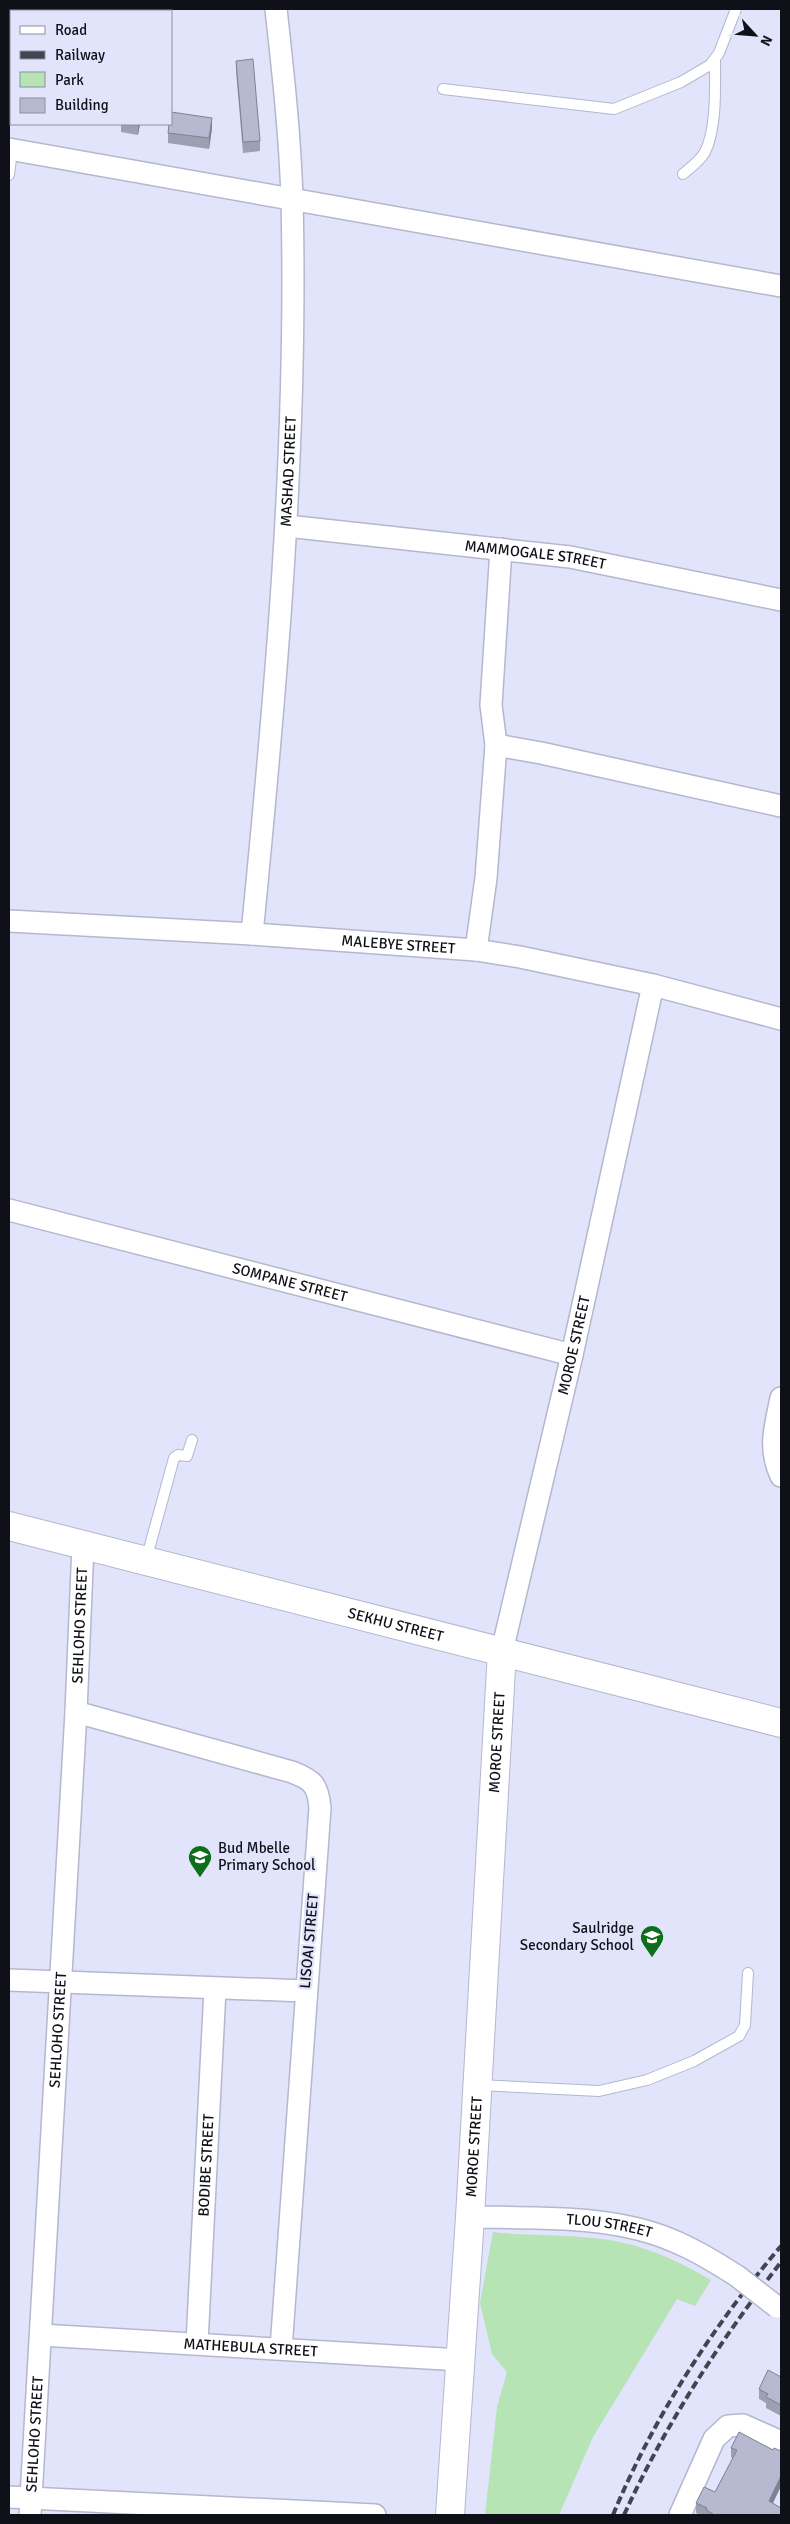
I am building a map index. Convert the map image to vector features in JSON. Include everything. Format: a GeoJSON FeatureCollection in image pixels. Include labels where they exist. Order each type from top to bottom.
{"type":"FeatureCollection","features":[{"type":"Feature","properties":{"kind":"street","name":"MASHAD STREET"},"geometry":{"type":"LineString","coordinates":[[252,934],[287,526],[292,199],[287,112],[276,9]]}},
{"type":"Feature","properties":{"kind":"street"},"geometry":{"type":"LineString","coordinates":[[10,150],[781,286]]}},
{"type":"Feature","properties":{"kind":"street","name":"MAMMOGALE STREET"},"geometry":{"type":"LineString","coordinates":[[287,526],[570,557],[781,600]]}},
{"type":"Feature","properties":{"kind":"street"},"geometry":{"type":"LineString","coordinates":[[476,950],[486,878],[496,745],[491,705],[502,549]]}},
{"type":"Feature","properties":{"kind":"street"},"geometry":{"type":"LineString","coordinates":[[496,745],[541,753],[781,806]]}},
{"type":"Feature","properties":{"kind":"street","name":"MALEBYE STREET"},"geometry":{"type":"LineString","coordinates":[[9,921],[252,934],[476,950],[520,957],[653,985],[781,1019]]}},
{"type":"Feature","properties":{"kind":"street","name":"MOROE STREET"},"geometry":{"type":"LineString","coordinates":[[450,2515],[470,2216],[502,1651],[572,1355],[653,985]]}},
{"type":"Feature","properties":{"kind":"street","name":"SOMPANE STREET"},"geometry":{"type":"LineString","coordinates":[[9,1210],[572,1355]]}},
{"type":"Feature","properties":{"kind":"street"},"geometry":{"type":"LineString","coordinates":[[781,1398],[772,1440],[774,1459],[781,1476]]}},
{"type":"Feature","properties":{"kind":"street","name":"SEKHU STREET"},"geometry":{"type":"LineString","coordinates":[[9,1526],[781,1723]]}},
{"type":"Feature","properties":{"kind":"street","name":"SEHLOHO STREET"},"geometry":{"type":"LineString","coordinates":[[31,2507],[76,1712],[83,1545]]}},
{"type":"Feature","properties":{"kind":"street","name":"LISOAI STREET"},"geometry":{"type":"LineString","coordinates":[[76,1712],[279,1767],[305,1776],[314,1783],[319,1794],[320,1808],[305,1992],[282,2349]]}},
{"type":"Feature","properties":{"kind":"street"},"geometry":{"type":"LineString","coordinates":[[9,1980],[305,1992]]}},
{"type":"Feature","properties":{"kind":"street","name":"BODIBE STREET"},"geometry":{"type":"LineString","coordinates":[[197,2343],[216,1989]]}},
{"type":"Feature","properties":{"kind":"street","name":"TLOU STREET"},"geometry":{"type":"LineString","coordinates":[[470,2216],[538,2218],[636,2228],[701,2253],[737,2276],[779,2308]]}},
{"type":"Feature","properties":{"kind":"street","name":"MATHEBULA STREET"},"geometry":{"type":"LineString","coordinates":[[41,2335],[461,2360]]}},
{"type":"Feature","properties":{"kind":"street"},"geometry":{"type":"LineString","coordinates":[[680,2515],[714,2439],[728,2426],[743,2425],[781,2442]]}},
{"type":"Feature","properties":{"kind":"street"},"geometry":{"type":"LineString","coordinates":[[9,2497],[31,2507],[375,2515]]}},
{"type":"Feature","properties":{"kind":"lane"},"geometry":{"type":"LineString","coordinates":[[683,174],[702,157],[707,147],[715,93],[715,59],[736,9]]}},
{"type":"Feature","properties":{"kind":"lane"},"geometry":{"type":"LineString","coordinates":[[443,90],[614,110],[702,71],[715,59]]}},
{"type":"Feature","properties":{"kind":"lane"},"geometry":{"type":"LineString","coordinates":[[9,174],[10,150]]}},
{"type":"Feature","properties":{"kind":"lane"},"geometry":{"type":"LineString","coordinates":[[146,1561],[174,1458],[178,1455],[187,1456],[192,1440]]}},
{"type":"Feature","properties":{"kind":"lane"},"geometry":{"type":"LineString","coordinates":[[477,2084],[599,2091],[647,2080],[694,2061],[739,2036],[744,2025],[748,1973]]}},
{"type":"Feature","properties":{"kind":"green space"},"geometry":{"type":"Polygon","coordinates":[[[493,2232],[581,2237],[625,2243],[669,2258],[711,2280],[695,2306],[677,2299],[593,2437],[559,2515],[485,2515],[497,2407],[507,2372],[492,2354],[480,2303],[493,2232]]]}},
{"type":"Feature","properties":{"kind":"building"},"geometry":{"type":"Polygon","coordinates":[[[88,9],[105,9],[104,10],[88,9]]]}},
{"type":"Feature","properties":{"kind":"building"},"geometry":{"type":"Polygon","coordinates":[[[253,59],[260,141],[243,142],[236,61],[253,59]]]}},
{"type":"Feature","properties":{"kind":"building"},"geometry":{"type":"Polygon","coordinates":[[[172,112],[212,118],[209,138],[168,133],[169,125],[172,125],[172,112]]]}},
{"type":"Feature","properties":{"kind":"building"},"geometry":{"type":"Polygon","coordinates":[[[768,2370],[781,2377],[781,2405],[766,2397],[768,2394],[759,2389],[768,2370]]]}},
{"type":"Feature","properties":{"kind":"building"},"geometry":{"type":"Polygon","coordinates":[[[739,2432],[773,2450],[774,2448],[781,2451],[781,2476],[769,2501],[781,2508],[781,2515],[713,2515],[706,2510],[707,2508],[696,2503],[704,2487],[715,2492],[737,2450],[731,2448],[739,2432]]]}},
{"type":"Feature","properties":{"kind":"railway"},"geometry":{"type":"LineString","coordinates":[[613,2515],[647,2443],[686,2374],[732,2308],[781,2246]]}},
{"type":"Feature","properties":{"kind":"railway"},"geometry":{"type":"LineString","coordinates":[[624,2515],[640,2481],[695,2384],[758,2292],[781,2262]]}},
{"type":"Feature","properties":{"kind":"place","name":"Bud Mbelle Primary School"},"geometry":{"type":"Point","coordinates":[200,1878]}},
{"type":"Feature","properties":{"kind":"place","name":"Saulridge Secondary School"},"geometry":{"type":"Point","coordinates":[652,1958]}}]}
